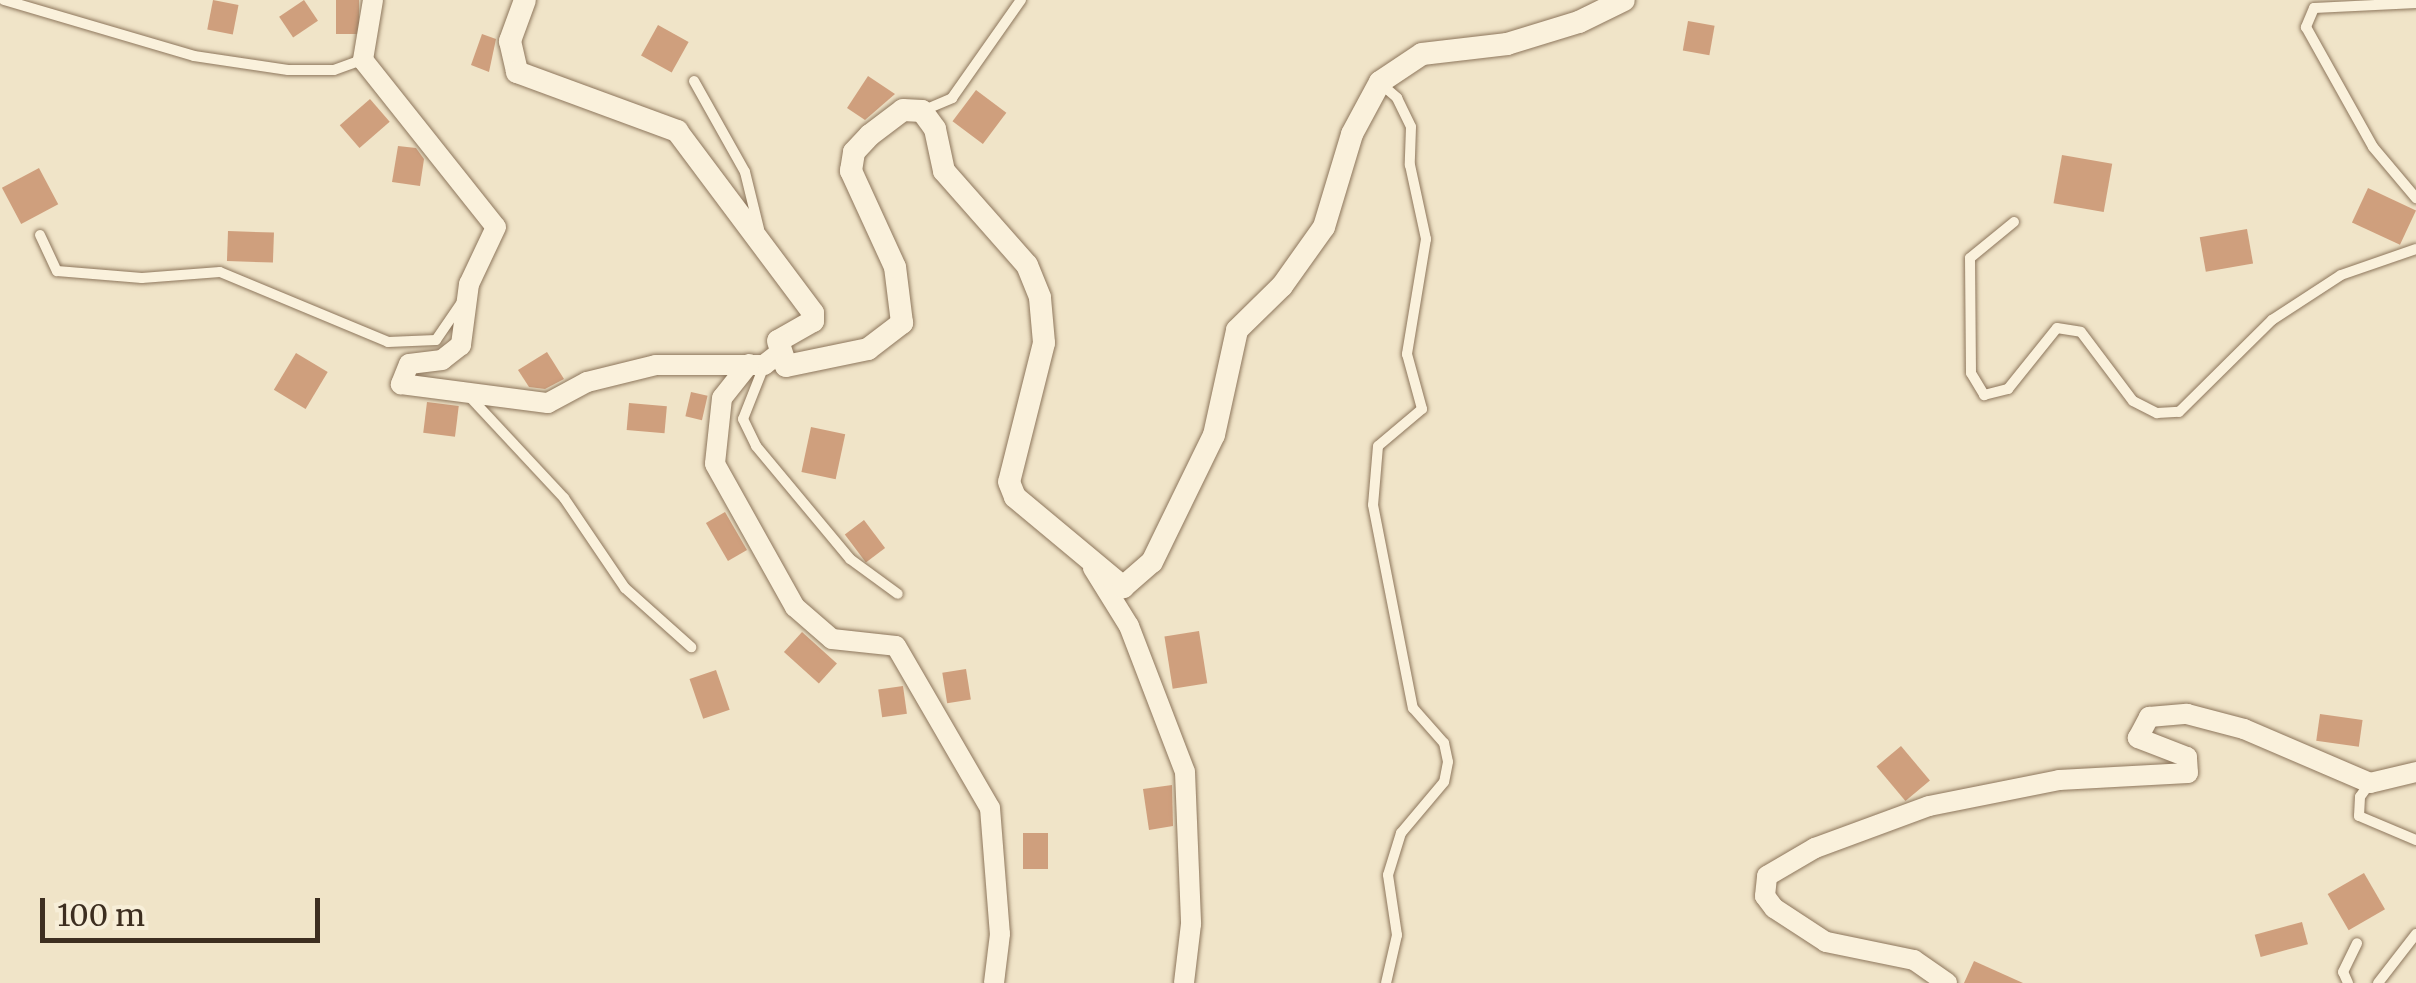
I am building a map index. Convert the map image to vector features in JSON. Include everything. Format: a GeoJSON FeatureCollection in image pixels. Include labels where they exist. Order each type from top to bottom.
{"type":"FeatureCollection","features":[{"type":"Feature","properties":{"kind":"street"},"geometry":{"type":"LineString","coordinates":[[373,0],[363,60],[496,227],[466,296],[462,345],[442,360],[409,364],[401,384],[548,403],[587,382],[656,365],[764,361],[786,366],[868,349],[902,323],[894,268],[851,170],[854,152],[903,110],[922,111],[935,129],[944,171],[1026,265],[1040,298],[1044,342],[1009,482],[1015,497],[1093,568],[1123,587],[1152,562],[1214,436],[1229,344],[1324,226],[1352,134],[1380,82],[1422,54],[1507,44],[1579,22],[1624,0]]}},
{"type":"Feature","properties":{"kind":"street"},"geometry":{"type":"LineString","coordinates":[[525,0],[510,41],[517,72],[676,131],[813,312],[814,321],[778,341],[764,361],[722,398],[714,464],[795,607],[832,638],[896,646],[990,808],[1000,934],[994,983]]}},
{"type":"Feature","properties":{"kind":"street"},"geometry":{"type":"LineString","coordinates":[[1093,568],[1129,626],[1185,772],[1191,924],[1184,983]]}},
{"type":"Feature","properties":{"kind":"street"},"geometry":{"type":"LineString","coordinates":[[1947,983],[1914,960],[1826,942],[1774,908],[1765,896],[1767,876],[1816,848],[1929,806],[2060,780],[2188,773],[2187,757],[2138,738],[2149,718],[2187,714],[2244,729],[2370,783],[2416,772]]}},
{"type":"Feature","properties":{"kind":"lane"},"geometry":{"type":"LineString","coordinates":[[4,0],[194,56],[288,70],[334,70],[363,60]]}},
{"type":"Feature","properties":{"kind":"lane"},"geometry":{"type":"LineString","coordinates":[[922,111],[952,98],[1020,0]]}},
{"type":"Feature","properties":{"kind":"lane"},"geometry":{"type":"LineString","coordinates":[[2416,3],[2314,8],[2306,26],[2373,147],[2416,198]]}},
{"type":"Feature","properties":{"kind":"lane"},"geometry":{"type":"LineString","coordinates":[[694,80],[745,172],[763,244]]}},
{"type":"Feature","properties":{"kind":"lane"},"geometry":{"type":"LineString","coordinates":[[1380,82],[1397,98],[1411,128],[1410,165],[1426,240],[1407,354],[1422,409],[1378,446],[1373,505],[1413,708],[1444,742],[1448,762],[1444,782],[1400,833],[1388,875],[1398,935],[1386,983]]}},
{"type":"Feature","properties":{"kind":"lane"},"geometry":{"type":"LineString","coordinates":[[2014,222],[1970,258],[1971,372],[1984,395],[2008,389],[2057,328],[2081,332],[2134,401],[2156,412],[2179,412],[2272,320],[2341,274],[2416,249]]}},
{"type":"Feature","properties":{"kind":"lane"},"geometry":{"type":"LineString","coordinates":[[40,235],[56,270],[142,278],[220,272],[388,342],[436,340],[466,296]]}},
{"type":"Feature","properties":{"kind":"lane"},"geometry":{"type":"LineString","coordinates":[[764,361],[743,419],[756,446],[850,559],[898,594]]}},
{"type":"Feature","properties":{"kind":"lane"},"geometry":{"type":"LineString","coordinates":[[469,395],[564,498],[625,588],[691,647]]}},
{"type":"Feature","properties":{"kind":"lane"},"geometry":{"type":"LineString","coordinates":[[2370,783],[2360,816],[2416,840]]}},
{"type":"Feature","properties":{"kind":"lane"},"geometry":{"type":"LineString","coordinates":[[2378,983],[2416,934]]}},
{"type":"Feature","properties":{"kind":"lane"},"geometry":{"type":"LineString","coordinates":[[2348,983],[2343,972],[2358,943]]}},
{"type":"Feature","properties":{"kind":"building"},"geometry":{"type":"Polygon","coordinates":[[[213,0],[239,5],[233,34],[207,29],[213,0]]]}},
{"type":"Feature","properties":{"kind":"building"},"geometry":{"type":"Polygon","coordinates":[[[304,0],[318,21],[293,38],[279,17],[304,0]]]}},
{"type":"Feature","properties":{"kind":"building"},"geometry":{"type":"Polygon","coordinates":[[[336,0],[359,0],[359,34],[336,34],[336,0]]]}},
{"type":"Feature","properties":{"kind":"building"},"geometry":{"type":"Polygon","coordinates":[[[1688,21],[1715,26],[1709,55],[1683,51],[1688,21]]]}},
{"type":"Feature","properties":{"kind":"building"},"geometry":{"type":"Polygon","coordinates":[[[658,25],[689,42],[672,73],[641,56],[658,25]]]}},
{"type":"Feature","properties":{"kind":"building"},"geometry":{"type":"Polygon","coordinates":[[[482,34],[496,39],[489,72],[471,65],[482,34]]]}},
{"type":"Feature","properties":{"kind":"building"},"geometry":{"type":"Polygon","coordinates":[[[868,76],[895,94],[865,120],[847,108],[868,76]]]}},
{"type":"Feature","properties":{"kind":"building"},"geometry":{"type":"Polygon","coordinates":[[[976,90],[1006,113],[983,144],[953,121],[976,90]]]}},
{"type":"Feature","properties":{"kind":"building"},"geometry":{"type":"Polygon","coordinates":[[[370,99],[390,122],[359,148],[340,125],[370,99]]]}},
{"type":"Feature","properties":{"kind":"building"},"geometry":{"type":"Polygon","coordinates":[[[398,146],[416,148],[424,159],[420,186],[392,182],[398,146]]]}},
{"type":"Feature","properties":{"kind":"building"},"geometry":{"type":"Polygon","coordinates":[[[2062,155],[2112,164],[2104,212],[2053,203],[2062,155]]]}},
{"type":"Feature","properties":{"kind":"building"},"geometry":{"type":"Polygon","coordinates":[[[39,168],[58,204],[21,224],[2,188],[39,168]]]}},
{"type":"Feature","properties":{"kind":"building"},"geometry":{"type":"Polygon","coordinates":[[[2368,188],[2416,210],[2400,245],[2352,222],[2368,188]]]}},
{"type":"Feature","properties":{"kind":"building"},"geometry":{"type":"Polygon","coordinates":[[[2247,229],[2253,263],[2206,272],[2200,237],[2247,229]]]}},
{"type":"Feature","properties":{"kind":"building"},"geometry":{"type":"Polygon","coordinates":[[[228,231],[274,233],[273,263],[227,261],[228,231]]]}},
{"type":"Feature","properties":{"kind":"building"},"geometry":{"type":"Polygon","coordinates":[[[547,352],[564,379],[545,389],[529,387],[518,370],[547,352]]]}},
{"type":"Feature","properties":{"kind":"building"},"geometry":{"type":"Polygon","coordinates":[[[296,353],[328,372],[306,409],[274,390],[296,353]]]}},
{"type":"Feature","properties":{"kind":"building"},"geometry":{"type":"Polygon","coordinates":[[[691,392],[708,396],[702,420],[685,416],[691,392]]]}},
{"type":"Feature","properties":{"kind":"building"},"geometry":{"type":"Polygon","coordinates":[[[427,402],[459,406],[455,437],[423,433],[427,402]]]}},
{"type":"Feature","properties":{"kind":"building"},"geometry":{"type":"Polygon","coordinates":[[[629,403],[667,406],[665,433],[627,430],[629,403]]]}},
{"type":"Feature","properties":{"kind":"building"},"geometry":{"type":"Polygon","coordinates":[[[811,427],[845,434],[836,479],[801,472],[811,427]]]}},
{"type":"Feature","properties":{"kind":"building"},"geometry":{"type":"Polygon","coordinates":[[[725,512],[747,550],[728,561],[706,523],[725,512]]]}},
{"type":"Feature","properties":{"kind":"building"},"geometry":{"type":"Polygon","coordinates":[[[864,520],[885,548],[866,562],[845,534],[864,520]]]}},
{"type":"Feature","properties":{"kind":"building"},"geometry":{"type":"Polygon","coordinates":[[[1199,631],[1207,683],[1173,689],[1164,636],[1199,631]]]}},
{"type":"Feature","properties":{"kind":"building"},"geometry":{"type":"Polygon","coordinates":[[[802,632],[837,663],[819,684],[784,652],[802,632]]]}},
{"type":"Feature","properties":{"kind":"building"},"geometry":{"type":"Polygon","coordinates":[[[966,669],[971,700],[947,703],[942,673],[966,669]]]}},
{"type":"Feature","properties":{"kind":"building"},"geometry":{"type":"Polygon","coordinates":[[[716,670],[730,710],[703,719],[690,679],[716,670]]]}},
{"type":"Feature","properties":{"kind":"building"},"geometry":{"type":"Polygon","coordinates":[[[903,686],[907,714],[882,717],[878,689],[903,686]]]}},
{"type":"Feature","properties":{"kind":"building"},"geometry":{"type":"Polygon","coordinates":[[[2320,714],[2363,720],[2359,747],[2316,741],[2320,714]]]}},
{"type":"Feature","properties":{"kind":"building"},"geometry":{"type":"Polygon","coordinates":[[[1901,746],[1930,780],[1905,801],[1876,767],[1901,746]]]}},
{"type":"Feature","properties":{"kind":"building"},"geometry":{"type":"Polygon","coordinates":[[[1172,785],[1173,826],[1149,830],[1143,789],[1172,785]]]}},
{"type":"Feature","properties":{"kind":"building"},"geometry":{"type":"Polygon","coordinates":[[[1023,833],[1048,833],[1048,869],[1023,869],[1023,833]]]}},
{"type":"Feature","properties":{"kind":"building"},"geometry":{"type":"Polygon","coordinates":[[[2364,873],[2385,909],[2349,930],[2328,894],[2364,873]]]}},
{"type":"Feature","properties":{"kind":"building"},"geometry":{"type":"Polygon","coordinates":[[[2302,922],[2308,944],[2261,957],[2255,935],[2302,922]]]}},
{"type":"Feature","properties":{"kind":"building"},"geometry":{"type":"Polygon","coordinates":[[[1974,961],[2023,983],[1964,983],[1974,961]]]}}]}
